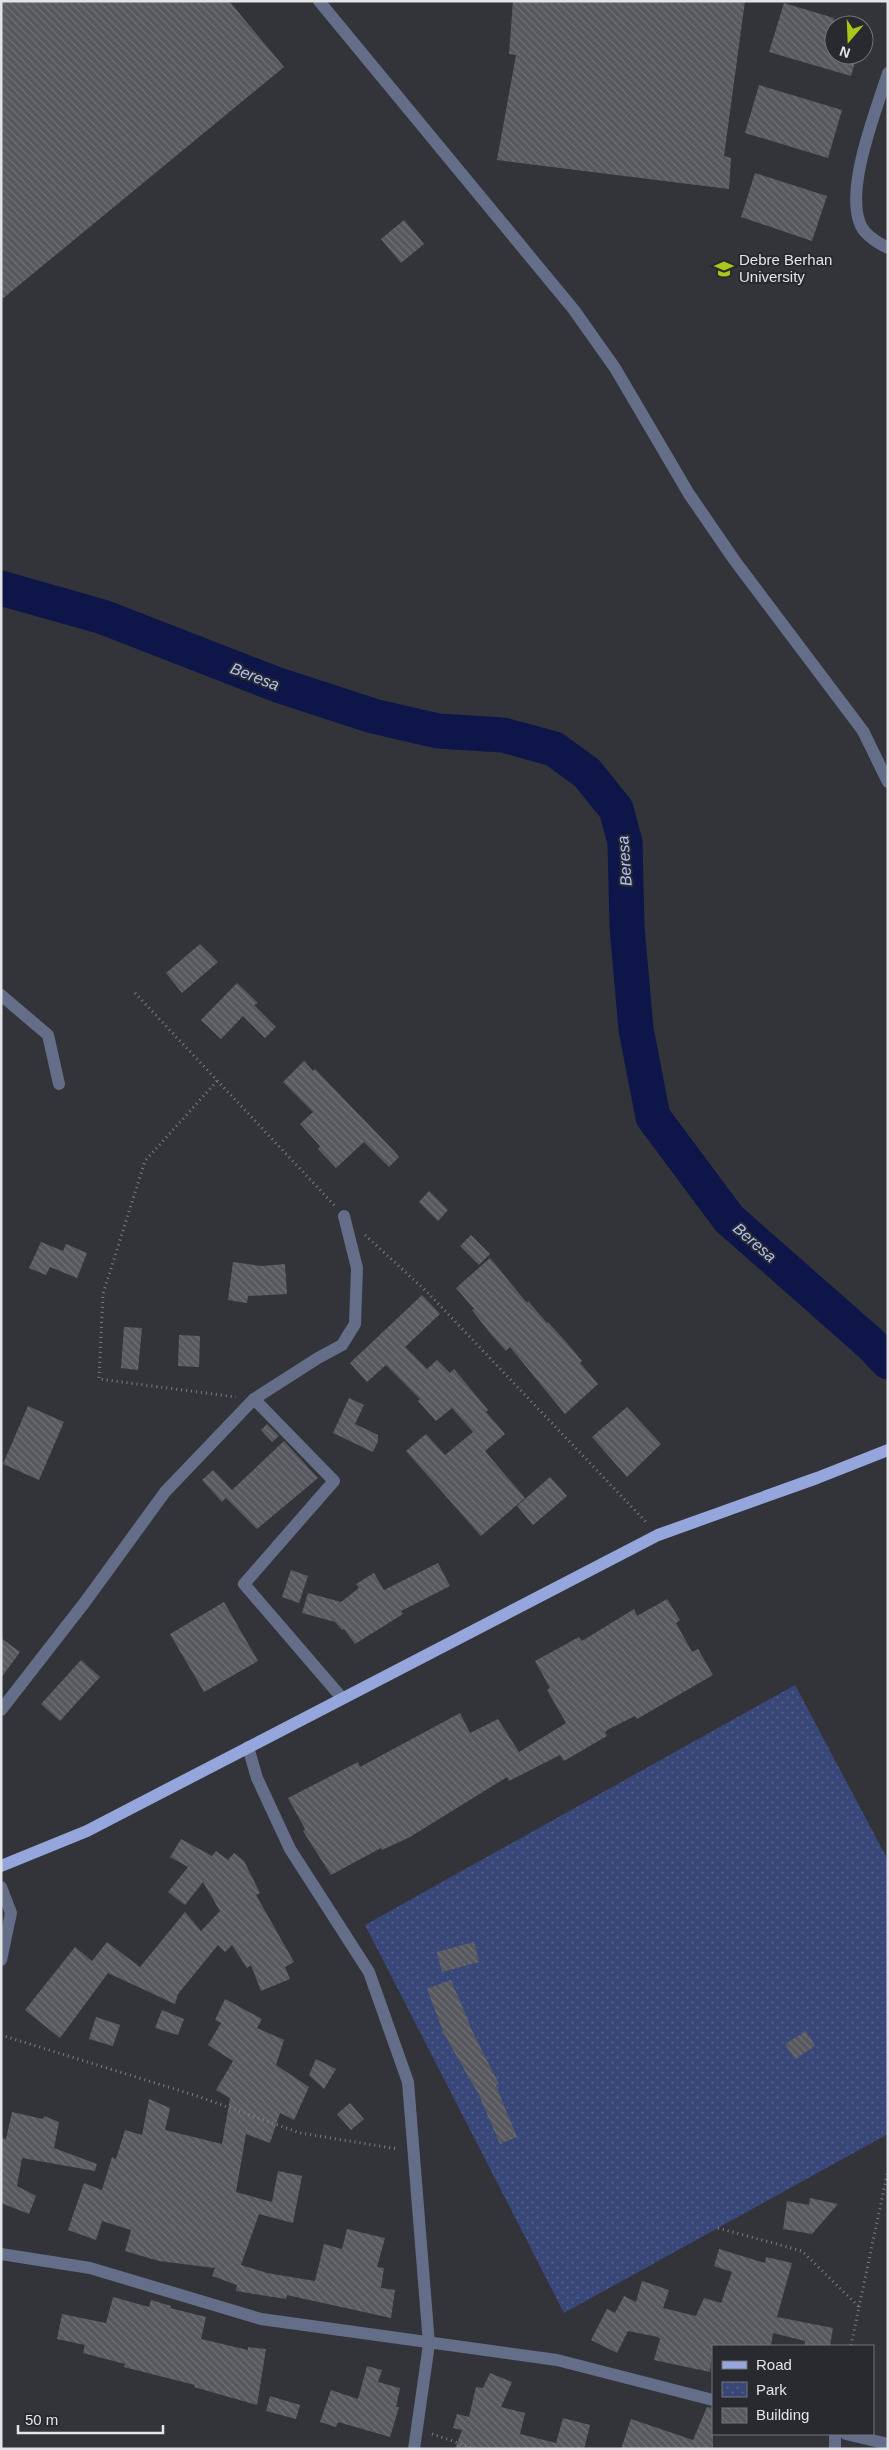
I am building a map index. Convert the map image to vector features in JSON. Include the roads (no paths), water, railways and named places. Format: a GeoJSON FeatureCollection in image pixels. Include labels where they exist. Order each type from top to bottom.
{"type":"FeatureCollection","features":[{"type":"Feature","properties":{"kind":"main road"},"geometry":{"type":"LineString","coordinates":[[1,1866],[87,1831],[658,1535],[817,1478],[888,1450]]}},
{"type":"Feature","properties":{"kind":"street"},"geometry":{"type":"LineString","coordinates":[[319,1],[574,310],[616,368],[689,494],[735,561],[864,731],[888,782]]}},
{"type":"Feature","properties":{"kind":"street"},"geometry":{"type":"LineString","coordinates":[[888,74],[864,156],[855,202],[862,228],[874,240],[888,248]]}},
{"type":"Feature","properties":{"kind":"street"},"geometry":{"type":"LineString","coordinates":[[1,995],[48,1035],[59,1084]]}},
{"type":"Feature","properties":{"kind":"street"},"geometry":{"type":"LineString","coordinates":[[1,1710],[85,1602],[165,1492],[254,1399],[342,1345],[354,1324],[357,1268],[344,1216]]}},
{"type":"Feature","properties":{"kind":"street"},"geometry":{"type":"LineString","coordinates":[[254,1399],[334,1481],[244,1584],[342,1698]]}},
{"type":"Feature","properties":{"kind":"street"},"geometry":{"type":"LineString","coordinates":[[248,1747],[257,1778],[290,1849],[369,1972],[408,2082],[412,2152],[429,2344],[414,2449]]}},
{"type":"Feature","properties":{"kind":"street"},"geometry":{"type":"LineString","coordinates":[[1,1887],[11,1913],[1,1960]]}},
{"type":"Feature","properties":{"kind":"street"},"geometry":{"type":"LineString","coordinates":[[1,2254],[90,2268],[261,2319],[429,2344],[557,2360],[712,2400]]}},
{"type":"Feature","properties":{"kind":"street"},"geometry":{"type":"LineString","coordinates":[[834,2449],[835,2435]]}},
{"type":"Feature","properties":{"kind":"street"},"geometry":{"type":"LineString","coordinates":[[850,2435],[888,2444]]}},
{"type":"Feature","properties":{"kind":"waterway","name":"Beresa"},"geometry":{"type":"LineString","coordinates":[[1,588],[103,617],[278,685],[373,716],[438,731],[503,735],[554,749],[587,773],[616,809],[625,842],[627,927],[636,1029],[653,1117],[729,1219],[871,1344],[888,1362]]}},
{"type":"Feature","properties":{"kind":"place","name":"Debre Berhan University"},"geometry":{"type":"Point","coordinates":[724,269]}}]}
